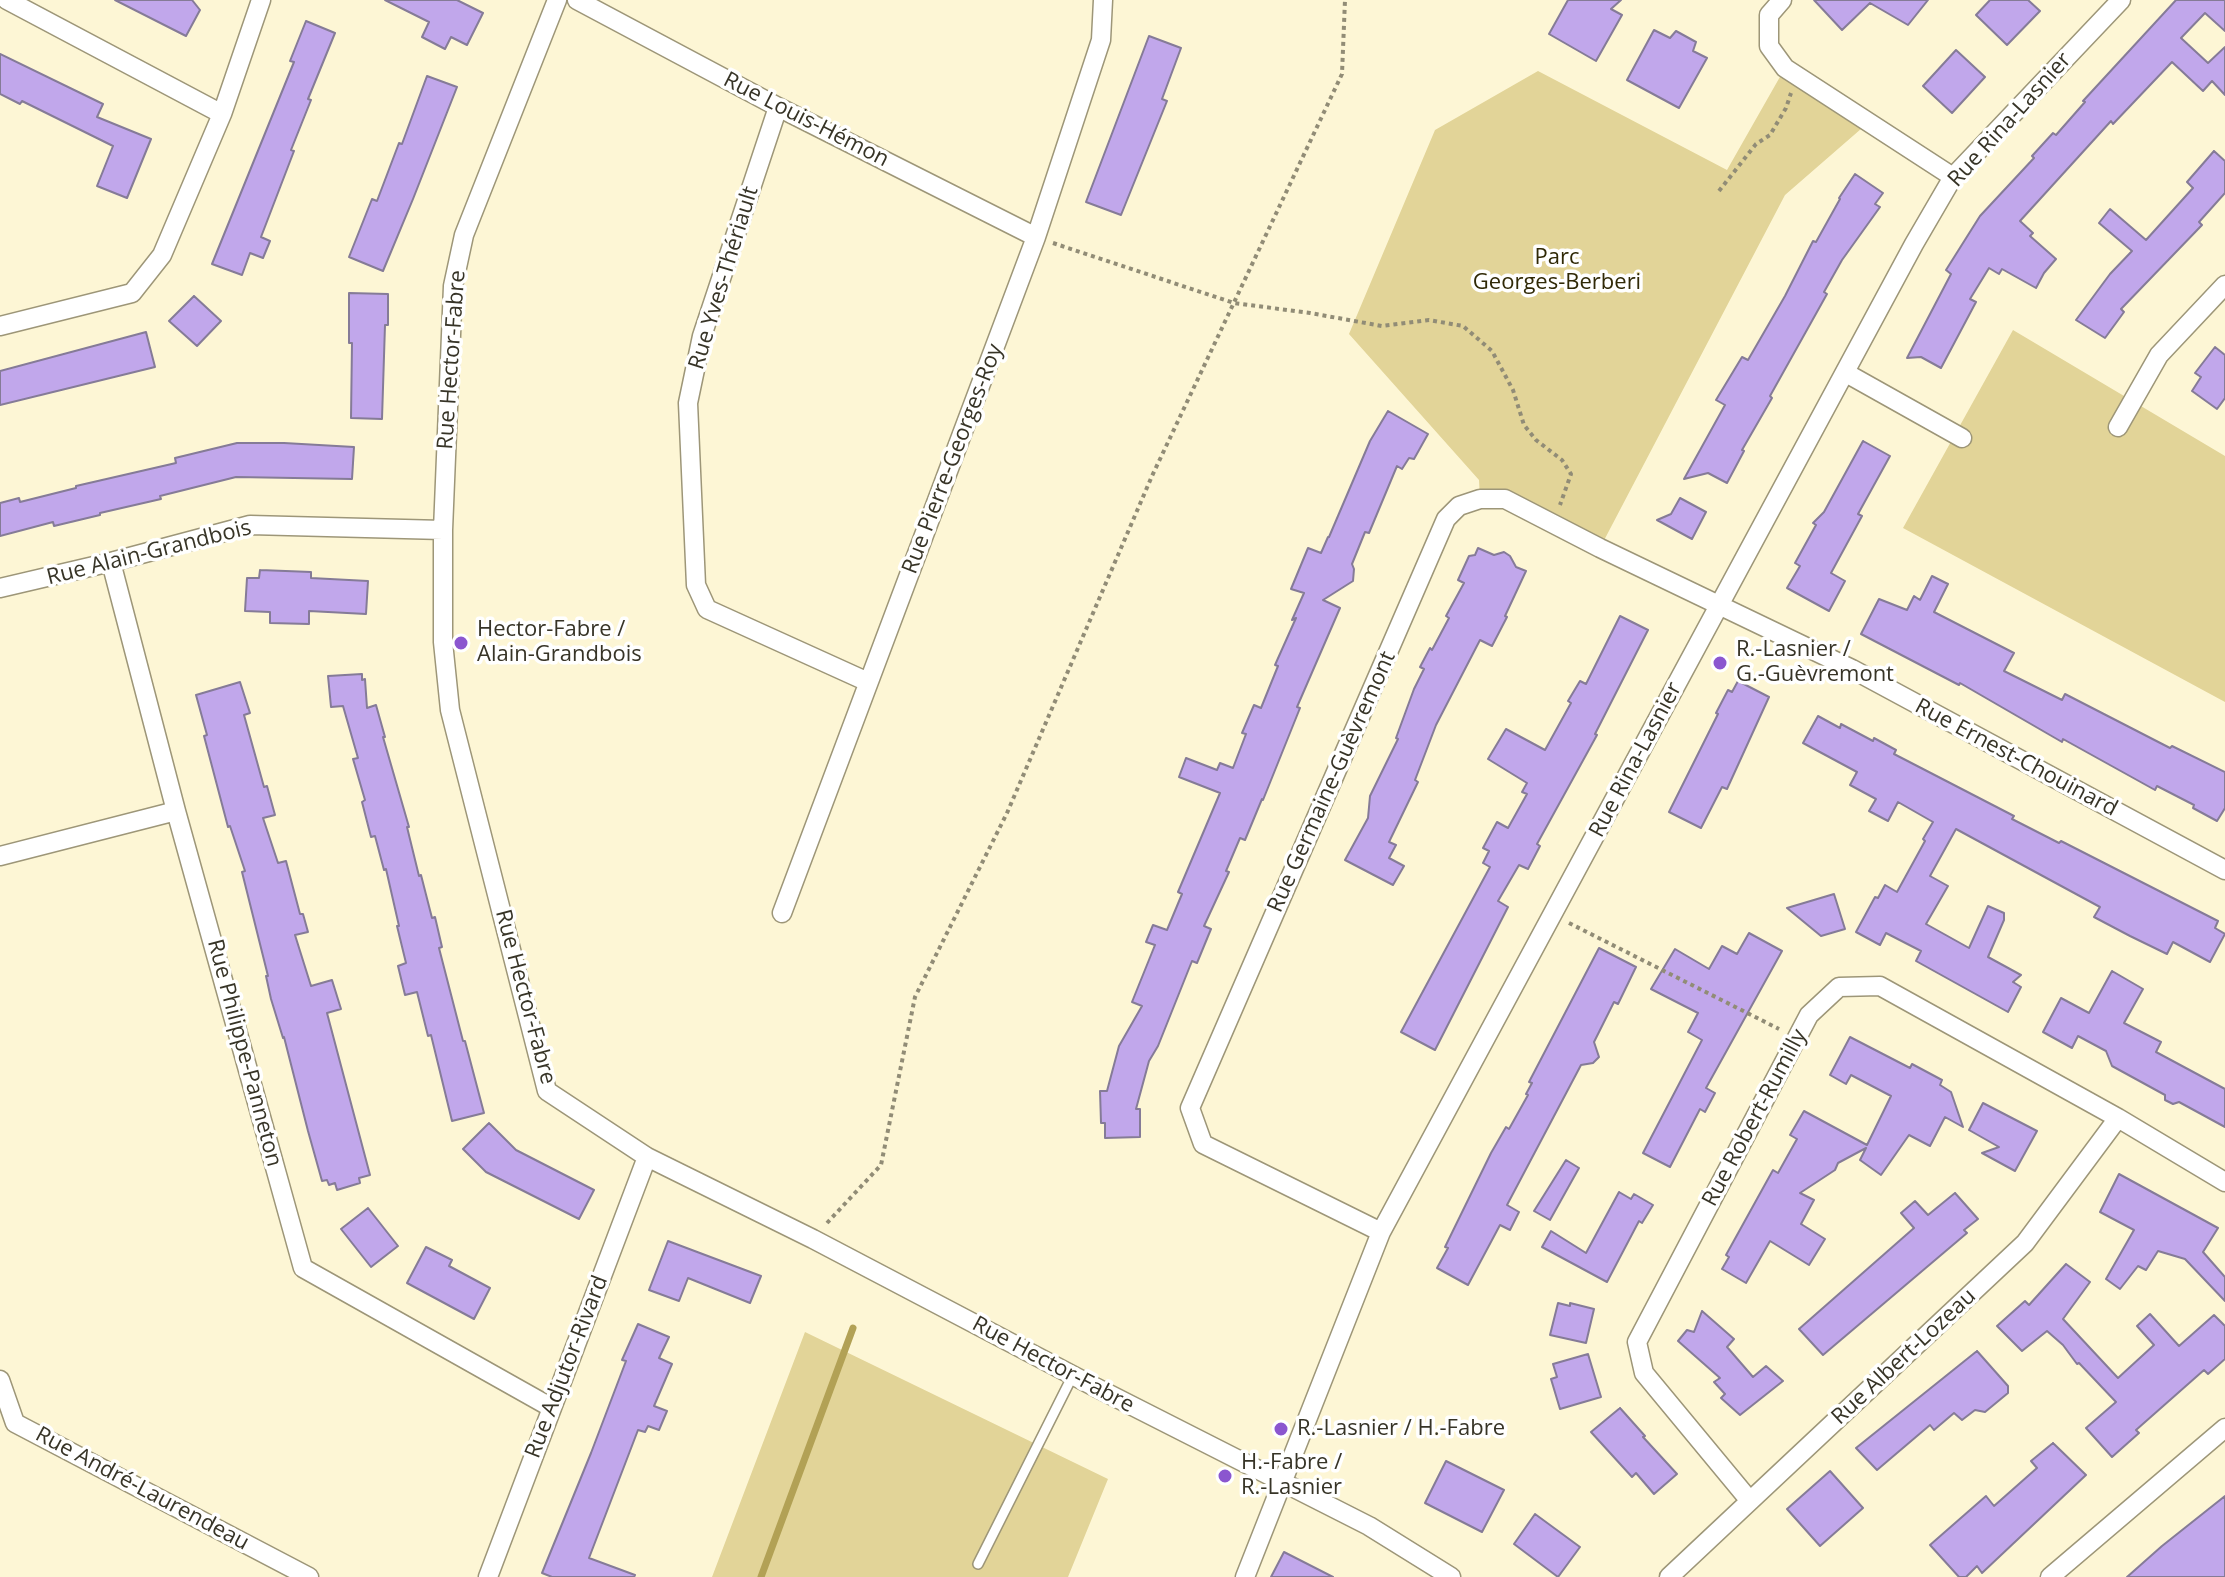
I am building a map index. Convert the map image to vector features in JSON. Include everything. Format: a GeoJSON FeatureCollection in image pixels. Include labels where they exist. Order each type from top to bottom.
{"type":"FeatureCollection","features":[{"type":"Feature","properties":{"kind":"street"},"geometry":{"type":"LineString","coordinates":[[7,0],[222,114]]}},
{"type":"Feature","properties":{"kind":"street"},"geometry":{"type":"LineString","coordinates":[[0,326],[132,293],[162,255],[222,114],[261,0]]}},
{"type":"Feature","properties":{"kind":"street","name":"Rue Hector-Fabre"},"geometry":{"type":"LineString","coordinates":[[557,0],[464,235],[453,301],[443,530],[443,642],[450,710],[547,1091],[647,1157],[813,1239],[1369,1526],[1451,1577]]}},
{"type":"Feature","properties":{"kind":"street","name":"Rue Louis-Hémon"},"geometry":{"type":"LineString","coordinates":[[577,0],[778,107],[1036,237]]}},
{"type":"Feature","properties":{"kind":"street","name":"Rue Pierre-Georges-Roy"},"geometry":{"type":"LineString","coordinates":[[782,913],[1036,237],[1101,40],[1103,0]]}},
{"type":"Feature","properties":{"kind":"street"},"geometry":{"type":"LineString","coordinates":[[1782,0],[1769,15],[1769,46],[1785,68],[1953,177]]}},
{"type":"Feature","properties":{"kind":"street","name":"Rue Rina-Lasnier"},"geometry":{"type":"LineString","coordinates":[[1245,1577],[1381,1232],[1914,244],[1953,177],[2121,0]]}},
{"type":"Feature","properties":{"kind":"street","name":"Rue Yves-Thériault"},"geometry":{"type":"LineString","coordinates":[[778,107],[702,336],[688,403],[696,585],[707,609],[868,682]]}},
{"type":"Feature","properties":{"kind":"street"},"geometry":{"type":"LineString","coordinates":[[2118,427],[2159,355],[2225,285]]}},
{"type":"Feature","properties":{"kind":"street"},"geometry":{"type":"LineString","coordinates":[[1846,373],[1962,438]]}},
{"type":"Feature","properties":{"kind":"street","name":"Rue Germaine-Guèvremont"},"geometry":{"type":"LineString","coordinates":[[1381,1232],[1203,1144],[1190,1108],[1446,519],[1459,506],[1480,499],[1505,499],[1720,606]]}},
{"type":"Feature","properties":{"kind":"street","name":"Rue Alain-Grandbois"},"geometry":{"type":"LineString","coordinates":[[0,588],[250,525],[443,530]]}},
{"type":"Feature","properties":{"kind":"street","name":"Rue Philippe-Panneton"},"geometry":{"type":"LineString","coordinates":[[111,562],[176,811],[303,1268],[552,1408]]}},
{"type":"Feature","properties":{"kind":"street","name":"Rue Ernest-Chouinard"},"geometry":{"type":"LineString","coordinates":[[1720,606],[1852,669],[2225,870]]}},
{"type":"Feature","properties":{"kind":"street"},"geometry":{"type":"LineString","coordinates":[[0,856],[176,811]]}},
{"type":"Feature","properties":{"kind":"street","name":"Rue Robert-Rumilly"},"geometry":{"type":"LineString","coordinates":[[1750,1501],[1644,1373],[1637,1342],[1809,1015],[1839,987],[1880,986],[2118,1118],[2225,1182]]}},
{"type":"Feature","properties":{"kind":"street","name":"Rue Albert-Lozeau"},"geometry":{"type":"LineString","coordinates":[[1669,1577],[2025,1243],[2118,1118]]}},
{"type":"Feature","properties":{"kind":"street","name":"Rue Adjutor-Rivard"},"geometry":{"type":"LineString","coordinates":[[488,1577],[647,1157]]}},
{"type":"Feature","properties":{"kind":"street","name":"Rue André-Laurendeau"},"geometry":{"type":"LineString","coordinates":[[0,1380],[15,1423],[309,1577]]}},
{"type":"Feature","properties":{"kind":"street"},"geometry":{"type":"LineString","coordinates":[[2050,1577],[2225,1428]]}},
{"type":"Feature","properties":{"kind":"lane"},"geometry":{"type":"LineString","coordinates":[[978,1564],[1073,1375]]}},
{"type":"Feature","properties":{"kind":"path"},"geometry":{"type":"LineString","coordinates":[[813,1239],[881,1165],[915,997],[1007,813],[1152,476],[1342,74],[1345,0]]}},
{"type":"Feature","properties":{"kind":"path"},"geometry":{"type":"LineString","coordinates":[[1719,191],[1756,144],[1770,135],[1786,108],[1797,75]]}},
{"type":"Feature","properties":{"kind":"path"},"geometry":{"type":"LineString","coordinates":[[1036,237],[1234,303],[1382,326],[1429,320],[1463,326],[1492,351],[1513,390],[1524,425],[1536,440],[1562,460],[1571,474],[1554,523]]}},
{"type":"Feature","properties":{"kind":"path"},"geometry":{"type":"LineString","coordinates":[[1553,915],[1797,1038]]}},
{"type":"Feature","properties":{"kind":"green space","name":"Parc Georges-Berberi"},"geometry":{"type":"Polygon","coordinates":[[[1785,68],[1869,122],[1785,195],[1600,548],[1554,523],[1480,499],[1479,480],[1349,334],[1435,130],[1538,71],[1727,170],[1785,68]]]}},
{"type":"Feature","properties":{"kind":"green space"},"geometry":{"type":"Polygon","coordinates":[[[2013,330],[2225,456],[2225,702],[1903,528],[2013,330]]]}},
{"type":"Feature","properties":{"kind":"green space"},"geometry":{"type":"Polygon","coordinates":[[[805,1332],[1108,1479],[1068,1577],[712,1577],[805,1332]]]}},
{"type":"Feature","properties":{"kind":"building"},"geometry":{"type":"Polygon","coordinates":[[[115,0],[192,0],[200,10],[186,36],[115,0]]]}},
{"type":"Feature","properties":{"kind":"building"},"geometry":{"type":"Polygon","coordinates":[[[385,0],[457,0],[483,13],[467,45],[451,37],[445,49],[422,37],[429,22],[385,0]]]}},
{"type":"Feature","properties":{"kind":"building"},"geometry":{"type":"Polygon","coordinates":[[[1568,0],[1621,0],[1611,9],[1622,15],[1596,61],[1549,34],[1568,0]]]}},
{"type":"Feature","properties":{"kind":"building"},"geometry":{"type":"Polygon","coordinates":[[[1814,0],[1928,0],[1908,25],[1870,3],[1842,30],[1814,0]]]}},
{"type":"Feature","properties":{"kind":"building"},"geometry":{"type":"Polygon","coordinates":[[[1990,0],[2028,0],[2040,11],[2007,45],[1976,15],[1990,0]]]}},
{"type":"Feature","properties":{"kind":"building"},"geometry":{"type":"Polygon","coordinates":[[[2176,0],[2225,0],[2225,31],[2205,13],[2181,38],[2208,63],[2225,47],[2225,95],[2212,81],[2203,91],[2172,62],[2113,124],[2111,121],[2020,221],[2033,233],[2030,236],[2056,259],[2036,288],[2002,269],[1999,274],[1989,268],[1970,299],[1976,302],[1941,368],[1921,357],[1907,358],[1951,274],[1946,270],[1980,216],[2176,0]]]}},
{"type":"Feature","properties":{"kind":"building"},"geometry":{"type":"Polygon","coordinates":[[[306,21],[335,33],[308,99],[311,100],[291,150],[294,151],[261,237],[270,241],[263,258],[250,253],[242,275],[212,264],[294,62],[290,61],[306,21]]]}},
{"type":"Feature","properties":{"kind":"building"},"geometry":{"type":"Polygon","coordinates":[[[1654,30],[1670,38],[1676,31],[1696,42],[1693,51],[1707,58],[1679,108],[1627,80],[1654,30]]]}},
{"type":"Feature","properties":{"kind":"building"},"geometry":{"type":"Polygon","coordinates":[[[1149,36],[1181,48],[1162,99],[1167,101],[1121,215],[1086,202],[1149,36]]]}},
{"type":"Feature","properties":{"kind":"building"},"geometry":{"type":"Polygon","coordinates":[[[1956,50],[1985,77],[1952,113],[1923,86],[1956,50]]]}},
{"type":"Feature","properties":{"kind":"building"},"geometry":{"type":"Polygon","coordinates":[[[0,54],[103,104],[97,117],[151,139],[127,198],[97,186],[113,146],[22,101],[20,104],[0,94],[0,54]]]}},
{"type":"Feature","properties":{"kind":"building"},"geometry":{"type":"Polygon","coordinates":[[[427,76],[457,87],[383,271],[349,257],[372,199],[377,201],[399,143],[402,144],[427,76]]]}},
{"type":"Feature","properties":{"kind":"building"},"geometry":{"type":"Polygon","coordinates":[[[2214,151],[2225,161],[2225,193],[2199,222],[2202,225],[2121,309],[2124,312],[2105,338],[2076,320],[2110,274],[2132,251],[2099,223],[2110,209],[2146,240],[2193,188],[2187,182],[2214,151]]]}},
{"type":"Feature","properties":{"kind":"building"},"geometry":{"type":"Polygon","coordinates":[[[1855,174],[1883,193],[1875,204],[1880,207],[1842,260],[1824,292],[1827,294],[1770,396],[1772,398],[1727,483],[1708,473],[1684,479],[1725,405],[1716,400],[1742,357],[1748,360],[1813,241],[1816,242],[1855,174]]]}},
{"type":"Feature","properties":{"kind":"building"},"geometry":{"type":"Polygon","coordinates":[[[349,293],[388,294],[382,419],[351,418],[349,293]]]}},
{"type":"Feature","properties":{"kind":"building"},"geometry":{"type":"Polygon","coordinates":[[[194,296],[221,321],[197,346],[169,321],[194,296]]]}},
{"type":"Feature","properties":{"kind":"building"},"geometry":{"type":"Polygon","coordinates":[[[146,332],[155,367],[0,405],[0,371],[146,332]]]}},
{"type":"Feature","properties":{"kind":"building"},"geometry":{"type":"Polygon","coordinates":[[[2215,347],[2225,355],[2225,398],[2217,409],[2192,391],[2201,377],[2195,373],[2215,347]]]}},
{"type":"Feature","properties":{"kind":"building"},"geometry":{"type":"Polygon","coordinates":[[[1388,411],[1428,434],[1414,459],[1409,458],[1402,469],[1397,466],[1369,533],[1365,532],[1352,564],[1353,581],[1323,600],[1340,608],[1297,707],[1300,708],[1263,800],[1245,840],[1240,838],[1226,871],[1229,872],[1204,926],[1211,929],[1197,963],[1192,961],[1149,1061],[1136,1109],[1140,1109],[1140,1137],[1105,1138],[1100,1091],[1107,1091],[1119,1046],[1142,1006],[1132,1002],[1155,945],[1146,942],[1153,925],[1167,930],[1182,894],[1178,892],[1220,793],[1179,777],[1186,758],[1217,770],[1220,763],[1233,768],[1246,734],[1242,733],[1254,705],[1261,708],[1278,666],[1275,665],[1296,618],[1292,620],[1304,593],[1291,589],[1308,548],[1321,553],[1370,441],[1388,411]]]}},
{"type":"Feature","properties":{"kind":"building"},"geometry":{"type":"Polygon","coordinates":[[[1863,441],[1890,456],[1858,514],[1862,516],[1831,573],[1845,581],[1829,611],[1787,588],[1800,566],[1795,563],[1816,525],[1813,523],[1824,512],[1863,441]]]}},
{"type":"Feature","properties":{"kind":"building"},"geometry":{"type":"Polygon","coordinates":[[[237,443],[354,447],[352,479],[236,477],[100,515],[54,526],[53,522],[0,536],[0,503],[19,498],[20,502],[176,463],[175,458],[237,443]]]}},
{"type":"Feature","properties":{"kind":"building"},"geometry":{"type":"Polygon","coordinates":[[[1680,498],[1706,512],[1692,539],[1657,520],[1671,514],[1680,498]]]}},
{"type":"Feature","properties":{"kind":"building"},"geometry":{"type":"Polygon","coordinates":[[[1478,548],[1494,555],[1504,552],[1516,567],[1526,571],[1492,646],[1480,640],[1436,725],[1415,780],[1418,782],[1389,842],[1396,845],[1389,858],[1404,866],[1393,885],[1345,860],[1368,818],[1370,796],[1398,739],[1414,689],[1424,669],[1420,667],[1449,618],[1446,616],[1464,583],[1458,580],[1469,556],[1475,555],[1478,548]]]}},
{"type":"Feature","properties":{"kind":"building"},"geometry":{"type":"Polygon","coordinates":[[[260,570],[311,572],[311,578],[368,581],[366,614],[309,611],[309,624],[270,623],[270,612],[245,611],[247,578],[259,578],[260,570]]]}},
{"type":"Feature","properties":{"kind":"building"},"geometry":{"type":"Polygon","coordinates":[[[1932,576],[1948,584],[1934,612],[2014,653],[2004,671],[2062,700],[2065,694],[2170,748],[2172,746],[2225,772],[2225,808],[2217,821],[2193,808],[2194,805],[2157,786],[2155,790],[2063,739],[2062,742],[1960,683],[1861,634],[1879,599],[1907,610],[1914,596],[1920,600],[1932,576]]]}},
{"type":"Feature","properties":{"kind":"building"},"geometry":{"type":"Polygon","coordinates":[[[1620,616],[1648,630],[1597,735],[1537,844],[1540,846],[1528,869],[1519,865],[1498,901],[1508,907],[1435,1050],[1401,1032],[1490,867],[1483,863],[1489,851],[1483,848],[1497,822],[1508,828],[1527,794],[1522,792],[1527,783],[1488,759],[1506,729],[1545,750],[1571,703],[1568,701],[1580,681],[1586,684],[1620,616]]]}},
{"type":"Feature","properties":{"kind":"building"},"geometry":{"type":"Polygon","coordinates":[[[362,674],[367,708],[376,705],[385,737],[419,876],[432,918],[435,917],[442,947],[439,948],[484,1113],[452,1121],[417,992],[405,995],[398,966],[406,963],[399,926],[386,869],[375,836],[371,837],[362,802],[365,800],[353,759],[358,758],[343,706],[331,707],[328,676],[362,674]]]}},
{"type":"Feature","properties":{"kind":"building"},"geometry":{"type":"Polygon","coordinates":[[[1738,681],[1769,697],[1727,789],[1722,787],[1701,828],[1669,812],[1728,690],[1732,692],[1738,681]]]}},
{"type":"Feature","properties":{"kind":"building"},"geometry":{"type":"Polygon","coordinates":[[[240,682],[250,713],[244,715],[275,815],[263,818],[278,863],[286,861],[308,932],[295,935],[311,986],[332,980],[341,1009],[327,1013],[370,1175],[359,1178],[360,1183],[337,1190],[335,1183],[329,1185],[327,1180],[322,1181],[271,999],[242,872],[245,871],[228,827],[196,695],[240,682]]]}},
{"type":"Feature","properties":{"kind":"building"},"geometry":{"type":"Polygon","coordinates":[[[1818,716],[1873,741],[1874,738],[1896,750],[1894,754],[2014,816],[2012,819],[2218,921],[2215,928],[2225,934],[2210,962],[2173,942],[2167,954],[2130,936],[2094,917],[2100,907],[1956,829],[1930,876],[1948,886],[1926,924],[1969,948],[1988,906],[2004,913],[1988,957],[2021,975],[2013,982],[2021,987],[2008,1012],[1916,961],[1921,951],[1886,933],[1880,945],[1856,932],[1885,885],[1897,892],[1933,822],[1898,802],[1888,821],[1869,811],[1876,799],[1850,785],[1857,772],[1803,743],[1818,716]]]}},
{"type":"Feature","properties":{"kind":"building"},"geometry":{"type":"Polygon","coordinates":[[[1834,894],[1845,929],[1821,936],[1787,908],[1834,894]]]}},
{"type":"Feature","properties":{"kind":"building"},"geometry":{"type":"Polygon","coordinates":[[[1749,933],[1782,951],[1706,1088],[1715,1093],[1705,1112],[1700,1109],[1670,1167],[1643,1153],[1702,1040],[1688,1032],[1698,1013],[1651,989],[1675,949],[1709,969],[1722,946],[1737,954],[1749,933]]]}},
{"type":"Feature","properties":{"kind":"building"},"geometry":{"type":"Polygon","coordinates":[[[1599,948],[1636,967],[1594,1042],[1599,1057],[1593,1063],[1581,1065],[1507,1205],[1519,1212],[1510,1230],[1500,1225],[1468,1285],[1437,1268],[1448,1248],[1445,1247],[1491,1153],[1528,1095],[1532,1083],[1529,1082],[1599,948]]]}},
{"type":"Feature","properties":{"kind":"building"},"geometry":{"type":"Polygon","coordinates":[[[2112,971],[2143,989],[2124,1023],[2161,1042],[2156,1052],[2225,1089],[2225,1127],[2179,1102],[2173,1104],[2165,1100],[2165,1095],[2112,1066],[2106,1051],[2078,1036],[2072,1048],[2043,1032],[2061,998],[2089,1013],[2112,971]]]}},
{"type":"Feature","properties":{"kind":"building"},"geometry":{"type":"Polygon","coordinates":[[[1850,1037],[1910,1068],[1912,1064],[1942,1080],[1940,1085],[1951,1092],[1963,1127],[1945,1117],[1930,1146],[1909,1135],[1881,1175],[1860,1160],[1866,1148],[1838,1163],[1835,1170],[1800,1193],[1814,1200],[1801,1224],[1825,1239],[1809,1265],[1770,1241],[1746,1283],[1722,1269],[1729,1257],[1726,1255],[1773,1170],[1778,1173],[1797,1139],[1790,1135],[1804,1111],[1867,1145],[1891,1096],[1851,1075],[1846,1084],[1830,1075],[1850,1037]]]}},
{"type":"Feature","properties":{"kind":"building"},"geometry":{"type":"Polygon","coordinates":[[[1983,1103],[2037,1131],[2015,1171],[1982,1153],[1999,1147],[1969,1130],[1983,1103]]]}},
{"type":"Feature","properties":{"kind":"building"},"geometry":{"type":"Polygon","coordinates":[[[489,1123],[516,1150],[594,1190],[579,1219],[486,1172],[463,1149],[489,1123]]]}},
{"type":"Feature","properties":{"kind":"building"},"geometry":{"type":"Polygon","coordinates":[[[1566,1160],[1579,1168],[1550,1220],[1534,1211],[1566,1160]]]}},
{"type":"Feature","properties":{"kind":"building"},"geometry":{"type":"Polygon","coordinates":[[[2119,1174],[2218,1228],[2203,1252],[2225,1277],[2225,1301],[2185,1259],[2158,1251],[2146,1270],[2138,1266],[2120,1289],[2106,1279],[2134,1230],[2100,1212],[2119,1174]]]}},
{"type":"Feature","properties":{"kind":"building"},"geometry":{"type":"Polygon","coordinates":[[[1619,1192],[1631,1199],[1634,1194],[1653,1205],[1642,1223],[1639,1221],[1607,1282],[1542,1247],[1551,1231],[1586,1253],[1619,1192]]]}},
{"type":"Feature","properties":{"kind":"building"},"geometry":{"type":"Polygon","coordinates":[[[1955,1193],[1978,1219],[1964,1230],[1967,1233],[1823,1355],[1799,1329],[1914,1228],[1901,1213],[1915,1201],[1928,1215],[1955,1193]]]}},
{"type":"Feature","properties":{"kind":"building"},"geometry":{"type":"Polygon","coordinates":[[[368,1208],[398,1246],[371,1267],[341,1229],[368,1208]]]}},
{"type":"Feature","properties":{"kind":"building"},"geometry":{"type":"Polygon","coordinates":[[[668,1241],[761,1276],[750,1303],[688,1278],[679,1301],[649,1290],[668,1241]]]}},
{"type":"Feature","properties":{"kind":"building"},"geometry":{"type":"Polygon","coordinates":[[[426,1247],[452,1260],[449,1266],[490,1288],[474,1319],[407,1283],[426,1247]]]}},
{"type":"Feature","properties":{"kind":"building"},"geometry":{"type":"Polygon","coordinates":[[[2066,1264],[2090,1282],[2063,1319],[2118,1378],[2154,1345],[2137,1326],[2150,1314],[2179,1346],[2214,1315],[2225,1326],[2225,1359],[2208,1374],[2204,1370],[2136,1430],[2139,1433],[2112,1457],[2086,1428],[2116,1402],[2047,1331],[2022,1351],[1997,1326],[2025,1301],[2029,1305],[2066,1264]]]}},
{"type":"Feature","properties":{"kind":"building"},"geometry":{"type":"Polygon","coordinates":[[[1558,1303],[1594,1309],[1586,1343],[1550,1335],[1558,1303]]]}},
{"type":"Feature","properties":{"kind":"building"},"geometry":{"type":"Polygon","coordinates":[[[1702,1311],[1734,1339],[1727,1347],[1753,1377],[1766,1366],[1783,1381],[1740,1415],[1721,1398],[1725,1394],[1714,1382],[1720,1378],[1678,1341],[1687,1330],[1694,1332],[1702,1311]]]}},
{"type":"Feature","properties":{"kind":"building"},"geometry":{"type":"Polygon","coordinates":[[[638,1324],[669,1337],[659,1358],[672,1364],[654,1406],[667,1411],[659,1430],[648,1426],[645,1432],[638,1430],[589,1558],[635,1575],[552,1577],[542,1573],[591,1453],[626,1361],[622,1360],[638,1324]]]}},
{"type":"Feature","properties":{"kind":"building"},"geometry":{"type":"Polygon","coordinates":[[[1977,1351],[2008,1386],[2008,1393],[1985,1412],[1975,1410],[1962,1420],[1954,1413],[1934,1430],[1930,1425],[1877,1470],[1856,1448],[1977,1351]]]}},
{"type":"Feature","properties":{"kind":"building"},"geometry":{"type":"Polygon","coordinates":[[[1588,1354],[1601,1397],[1560,1409],[1551,1379],[1557,1377],[1553,1364],[1588,1354]]]}},
{"type":"Feature","properties":{"kind":"building"},"geometry":{"type":"Polygon","coordinates":[[[1620,1408],[1677,1474],[1654,1494],[1636,1473],[1632,1477],[1591,1432],[1620,1408]]]}},
{"type":"Feature","properties":{"kind":"building"},"geometry":{"type":"Polygon","coordinates":[[[2053,1443],[2086,1475],[1982,1573],[1977,1566],[1966,1577],[1959,1577],[1930,1545],[1986,1496],[1994,1506],[2037,1468],[2031,1461],[2053,1443]]]}},
{"type":"Feature","properties":{"kind":"building"},"geometry":{"type":"Polygon","coordinates":[[[1446,1461],[1504,1490],[1482,1532],[1425,1503],[1446,1461]]]}},
{"type":"Feature","properties":{"kind":"building"},"geometry":{"type":"Polygon","coordinates":[[[1830,1471],[1863,1508],[1820,1546],[1787,1509],[1830,1471]]]}},
{"type":"Feature","properties":{"kind":"building"},"geometry":{"type":"Polygon","coordinates":[[[2225,1496],[2225,1577],[2127,1577],[2162,1546],[2225,1496]]]}},
{"type":"Feature","properties":{"kind":"building"},"geometry":{"type":"Polygon","coordinates":[[[1535,1514],[1580,1547],[1558,1577],[1514,1544],[1535,1514]]]}},
{"type":"Feature","properties":{"kind":"building"},"geometry":{"type":"Polygon","coordinates":[[[1284,1552],[1333,1577],[1271,1577],[1284,1552]]]}},
{"type":"Feature","properties":{"kind":"waterway"},"geometry":{"type":"LineString","coordinates":[[761,1577],[853,1328]]}},
{"type":"Feature","properties":{"kind":"place","name":"Hector-Fabre / Alain-Grandbois"},"geometry":{"type":"Point","coordinates":[461,643]}},
{"type":"Feature","properties":{"kind":"place","name":"R.-Lasnier / G.-Guèvremont"},"geometry":{"type":"Point","coordinates":[1720,663]}},
{"type":"Feature","properties":{"kind":"place","name":"R.-Lasnier / H.-Fabre"},"geometry":{"type":"Point","coordinates":[1281,1429]}},
{"type":"Feature","properties":{"kind":"place","name":"H.-Fabre / R.-Lasnier"},"geometry":{"type":"Point","coordinates":[1225,1476]}}]}
